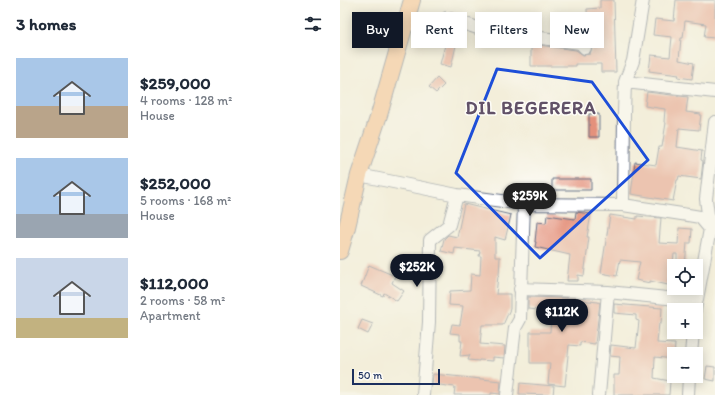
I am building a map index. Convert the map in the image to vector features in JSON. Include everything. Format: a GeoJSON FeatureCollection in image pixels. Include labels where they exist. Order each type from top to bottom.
{"type":"FeatureCollection","features":[{"type":"Feature","properties":{"kind":"main road"},"geometry":{"type":"LineString","coordinates":[[340,251],[359,175],[379,115],[412,0]]}},
{"type":"Feature","properties":{"kind":"street"},"geometry":{"type":"LineString","coordinates":[[623,206],[625,82],[633,61],[643,0]]}},
{"type":"Feature","properties":{"kind":"street"},"geometry":{"type":"LineString","coordinates":[[406,24],[441,31],[447,18],[487,31],[550,39]]}},
{"type":"Feature","properties":{"kind":"street"},"geometry":{"type":"LineString","coordinates":[[625,82],[715,92]]}},
{"type":"Feature","properties":{"kind":"street"},"geometry":{"type":"LineString","coordinates":[[695,303],[713,229],[706,199],[714,144],[715,122]]}},
{"type":"Feature","properties":{"kind":"street"},"geometry":{"type":"LineString","coordinates":[[359,175],[457,195],[524,204],[623,206],[700,217],[713,229]]}},
{"type":"Feature","properties":{"kind":"street"},"geometry":{"type":"LineString","coordinates":[[423,395],[429,322],[430,240],[449,225],[457,195]]}},
{"type":"Feature","properties":{"kind":"street"},"geometry":{"type":"LineString","coordinates":[[507,395],[515,328],[520,319],[524,204]]}},
{"type":"Feature","properties":{"kind":"street"},"geometry":{"type":"LineString","coordinates":[[520,289],[608,292],[682,303]]}},
{"type":"Feature","properties":{"kind":"street"},"geometry":{"type":"LineString","coordinates":[[599,395],[608,292]]}},
{"type":"Feature","properties":{"kind":"street"},"geometry":{"type":"LineString","coordinates":[[688,395],[689,383]]}},
{"type":"Feature","properties":{"kind":"highlighted area"},"geometry":{"type":"Polygon","coordinates":[[[497,69],[592,82],[648,160],[540,258],[456,173],[497,69]]]}},
{"type":"Feature","properties":{"kind":"building"},"geometry":{"type":"Polygon","coordinates":[[[600,0],[614,0],[616,72],[601,72],[601,64],[575,64],[575,66],[531,66],[531,48],[542,48],[542,45],[550,47],[550,48],[576,50],[583,55],[590,54],[592,48],[604,48],[604,12],[587,12],[587,9],[600,8],[600,0]]]}},
{"type":"Feature","properties":{"kind":"building"},"geometry":{"type":"Polygon","coordinates":[[[676,0],[715,0],[715,38],[704,37],[706,24],[685,21],[683,38],[681,38],[679,60],[694,63],[692,79],[678,77],[679,75],[649,71],[651,55],[670,57],[672,37],[653,35],[655,19],[674,21],[676,0]]]}},
{"type":"Feature","properties":{"kind":"building"},"geometry":{"type":"Polygon","coordinates":[[[444,48],[455,48],[451,67],[440,64],[444,48]]]}},
{"type":"Feature","properties":{"kind":"building"},"geometry":{"type":"Polygon","coordinates":[[[437,78],[444,85],[436,93],[429,87],[437,78]]]}},
{"type":"Feature","properties":{"kind":"building"},"geometry":{"type":"Polygon","coordinates":[[[647,92],[688,97],[686,112],[701,114],[699,130],[679,128],[677,147],[702,151],[701,160],[703,161],[701,179],[679,176],[673,201],[631,194],[635,162],[656,165],[659,147],[662,147],[666,123],[664,122],[665,109],[645,106],[647,92]]]}},
{"type":"Feature","properties":{"kind":"building"},"geometry":{"type":"Polygon","coordinates":[[[589,114],[599,114],[599,137],[589,137],[589,114]]]}},
{"type":"Feature","properties":{"kind":"building"},"geometry":{"type":"Polygon","coordinates":[[[552,179],[591,179],[591,190],[552,190],[552,179]]]}},
{"type":"Feature","properties":{"kind":"building"},"geometry":{"type":"Polygon","coordinates":[[[464,204],[511,215],[505,240],[495,237],[495,257],[500,257],[496,294],[510,294],[510,309],[503,325],[482,325],[480,344],[505,346],[504,358],[493,357],[493,361],[468,360],[470,355],[460,356],[462,341],[460,341],[460,334],[450,333],[452,324],[460,325],[463,306],[449,305],[450,291],[470,290],[471,274],[480,275],[480,251],[455,248],[454,254],[441,251],[444,239],[448,235],[457,237],[464,204]]]}},
{"type":"Feature","properties":{"kind":"building"},"geometry":{"type":"Polygon","coordinates":[[[576,212],[591,214],[587,237],[589,237],[584,276],[578,275],[578,281],[567,281],[570,255],[535,247],[537,222],[546,223],[547,215],[575,219],[576,212]]]}},
{"type":"Feature","properties":{"kind":"building"},"geometry":{"type":"Polygon","coordinates":[[[610,215],[637,219],[637,216],[661,218],[659,243],[678,244],[679,228],[692,229],[691,243],[687,243],[686,259],[677,259],[677,254],[674,254],[674,259],[667,259],[667,285],[636,280],[640,262],[620,260],[617,276],[601,273],[610,215]]]}},
{"type":"Feature","properties":{"kind":"building"},"geometry":{"type":"Polygon","coordinates":[[[369,265],[395,276],[392,283],[404,291],[397,301],[384,293],[383,296],[361,286],[369,265]]]}},
{"type":"Feature","properties":{"kind":"building"},"geometry":{"type":"Polygon","coordinates":[[[528,297],[562,298],[600,303],[595,344],[580,342],[580,346],[569,345],[565,386],[548,384],[550,363],[530,363],[530,332],[550,332],[551,315],[546,314],[546,311],[528,309],[528,297]]]}},
{"type":"Feature","properties":{"kind":"building"},"geometry":{"type":"Polygon","coordinates":[[[614,304],[662,308],[661,324],[659,323],[657,343],[675,344],[675,347],[667,347],[667,358],[655,357],[654,378],[667,380],[667,383],[670,383],[669,395],[614,395],[614,375],[619,375],[620,357],[610,356],[611,345],[636,348],[639,321],[636,320],[636,315],[614,313],[614,304]]]}},
{"type":"Feature","properties":{"kind":"building"},"geometry":{"type":"Polygon","coordinates":[[[362,320],[373,324],[368,334],[358,329],[362,320]]]}},
{"type":"Feature","properties":{"kind":"building"},"geometry":{"type":"Polygon","coordinates":[[[707,366],[715,367],[715,381],[705,379],[707,366]]]}},
{"type":"Feature","properties":{"kind":"building"},"geometry":{"type":"Polygon","coordinates":[[[433,374],[501,381],[500,394],[454,395],[455,387],[432,384],[433,374]]]}},
{"type":"Feature","properties":{"kind":"building"},"geometry":{"type":"Polygon","coordinates":[[[520,383],[554,386],[553,395],[519,394],[520,383]]]}},
{"type":"Feature","properties":{"kind":"district","name":"DIL BEGERERA"},"geometry":{"type":"Point","coordinates":[531,108]}}]}
